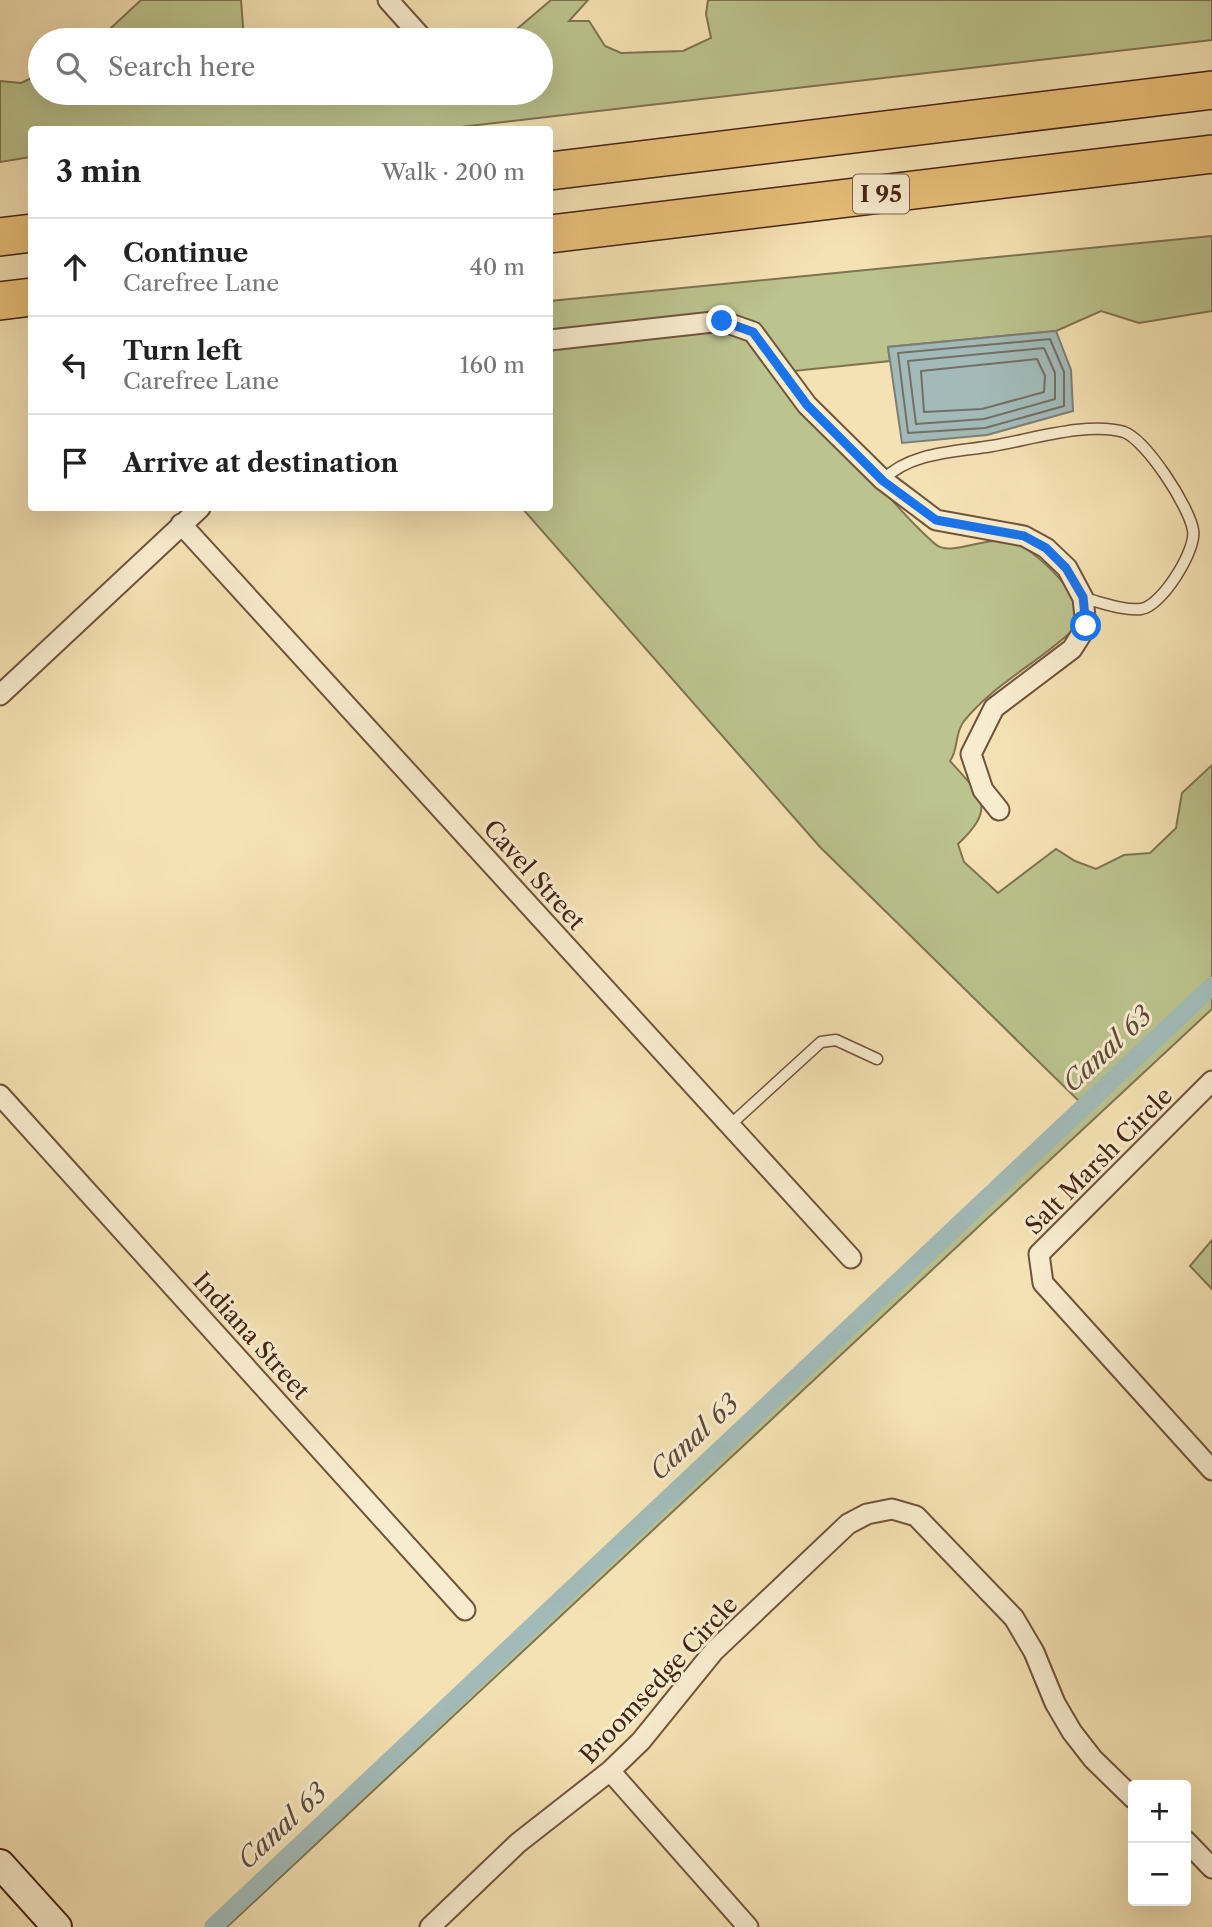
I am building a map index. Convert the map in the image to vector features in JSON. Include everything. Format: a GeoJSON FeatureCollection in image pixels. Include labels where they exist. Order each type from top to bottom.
{"type":"FeatureCollection","features":[{"type":"Feature","properties":{"kind":"highway"},"geometry":{"type":"LineString","coordinates":[[553,170],[1212,90]]}},
{"type":"Feature","properties":{"kind":"highway","name":"I 95"},"geometry":{"type":"LineString","coordinates":[[553,234],[1212,154]]}},
{"type":"Feature","properties":{"kind":"highway"},"geometry":{"type":"LineString","coordinates":[[0,237],[28,234]]}},
{"type":"Feature","properties":{"kind":"highway"},"geometry":{"type":"LineString","coordinates":[[0,301],[28,298]]}},
{"type":"Feature","properties":{"kind":"street"},"geometry":{"type":"LineString","coordinates":[[388,0],[413,28]]}},
{"type":"Feature","properties":{"kind":"street"},"geometry":{"type":"LineString","coordinates":[[553,340],[722,321],[753,332],[807,405],[883,481],[936,520],[1024,536],[1046,548],[1066,568],[1083,597],[1086,626],[1072,649],[994,708],[971,754],[983,790],[999,810]]}},
{"type":"Feature","properties":{"kind":"street"},"geometry":{"type":"LineString","coordinates":[[0,695],[196,511]]}},
{"type":"Feature","properties":{"kind":"street","name":"Cavel Street"},"geometry":{"type":"LineString","coordinates":[[181,524],[851,1258]]}},
{"type":"Feature","properties":{"kind":"street","name":"Salt Marsh Circle"},"geometry":{"type":"LineString","coordinates":[[1212,1081],[1039,1254],[1044,1283],[1212,1470]]}},
{"type":"Feature","properties":{"kind":"street","name":"Indiana Street"},"geometry":{"type":"LineString","coordinates":[[0,1095],[465,1610]]}},
{"type":"Feature","properties":{"kind":"street","name":"Broomsedge Circle"},"geometry":{"type":"LineString","coordinates":[[429,1927],[518,1843],[610,1771],[641,1741],[714,1651],[848,1524],[867,1514],[892,1509],[916,1516],[1014,1618],[1034,1651],[1055,1703],[1072,1732],[1093,1759],[1128,1793]]}},
{"type":"Feature","properties":{"kind":"street"},"geometry":{"type":"LineString","coordinates":[[610,1771],[748,1927]]}},
{"type":"Feature","properties":{"kind":"street"},"geometry":{"type":"LineString","coordinates":[[1189,1843],[1212,1868]]}},
{"type":"Feature","properties":{"kind":"street"},"geometry":{"type":"LineString","coordinates":[[0,1864],[57,1927]]}},
{"type":"Feature","properties":{"kind":"lane"},"geometry":{"type":"LineString","coordinates":[[883,481],[892,471],[922,458],[1093,429],[1123,432],[1134,437],[1147,450],[1189,516],[1194,533],[1190,549],[1162,597],[1152,607],[1138,610],[1083,597]]}},
{"type":"Feature","properties":{"kind":"lane"},"geometry":{"type":"LineString","coordinates":[[730,1125],[821,1042],[836,1040],[877,1059]]}},
{"type":"Feature","properties":{"kind":"green space"},"geometry":{"type":"Polygon","coordinates":[[[141,0],[241,0],[243,28],[111,28],[141,0]]]}},
{"type":"Feature","properties":{"kind":"green space"},"geometry":{"type":"Polygon","coordinates":[[[551,0],[588,0],[569,21],[589,21],[605,46],[621,53],[683,51],[711,38],[706,14],[708,0],[1212,0],[1212,40],[469,126],[28,126],[28,157],[0,162],[0,81],[21,83],[28,80],[28,105],[553,105],[553,28],[518,28],[551,0]]]}},
{"type":"Feature","properties":{"kind":"green space"},"geometry":{"type":"Polygon","coordinates":[[[1212,236],[1212,311],[1139,323],[1101,311],[1056,331],[888,347],[890,361],[793,371],[878,483],[935,544],[958,548],[998,541],[1016,544],[1047,565],[1065,585],[1075,604],[1073,630],[989,695],[961,726],[950,761],[970,783],[981,801],[978,820],[958,844],[964,862],[998,893],[1056,849],[1075,861],[1096,869],[1124,855],[1150,853],[1176,828],[1182,793],[1212,765],[1212,1009],[227,1927],[211,1927],[1084,1106],[820,847],[525,511],[553,511],[553,301],[1212,236]]]}},
{"type":"Feature","properties":{"kind":"green space"},"geometry":{"type":"Polygon","coordinates":[[[1212,1240],[1212,1289],[1190,1266],[1212,1240]]]}},
{"type":"Feature","properties":{"kind":"water"},"geometry":{"type":"Polygon","coordinates":[[[1056,331],[1071,370],[1073,411],[987,435],[902,443],[888,347],[1056,331]]]}},
{"type":"Feature","properties":{"kind":"waterway","name":"Canal 63"},"geometry":{"type":"LineString","coordinates":[[213,1927],[1212,986]]}},
{"type":"Feature","properties":{"kind":"route"},"geometry":{"type":"LineString","coordinates":[[722,321],[753,332],[807,405],[883,481],[936,520],[1024,536],[1046,548],[1066,568],[1083,597],[1086,626]]}}]}
